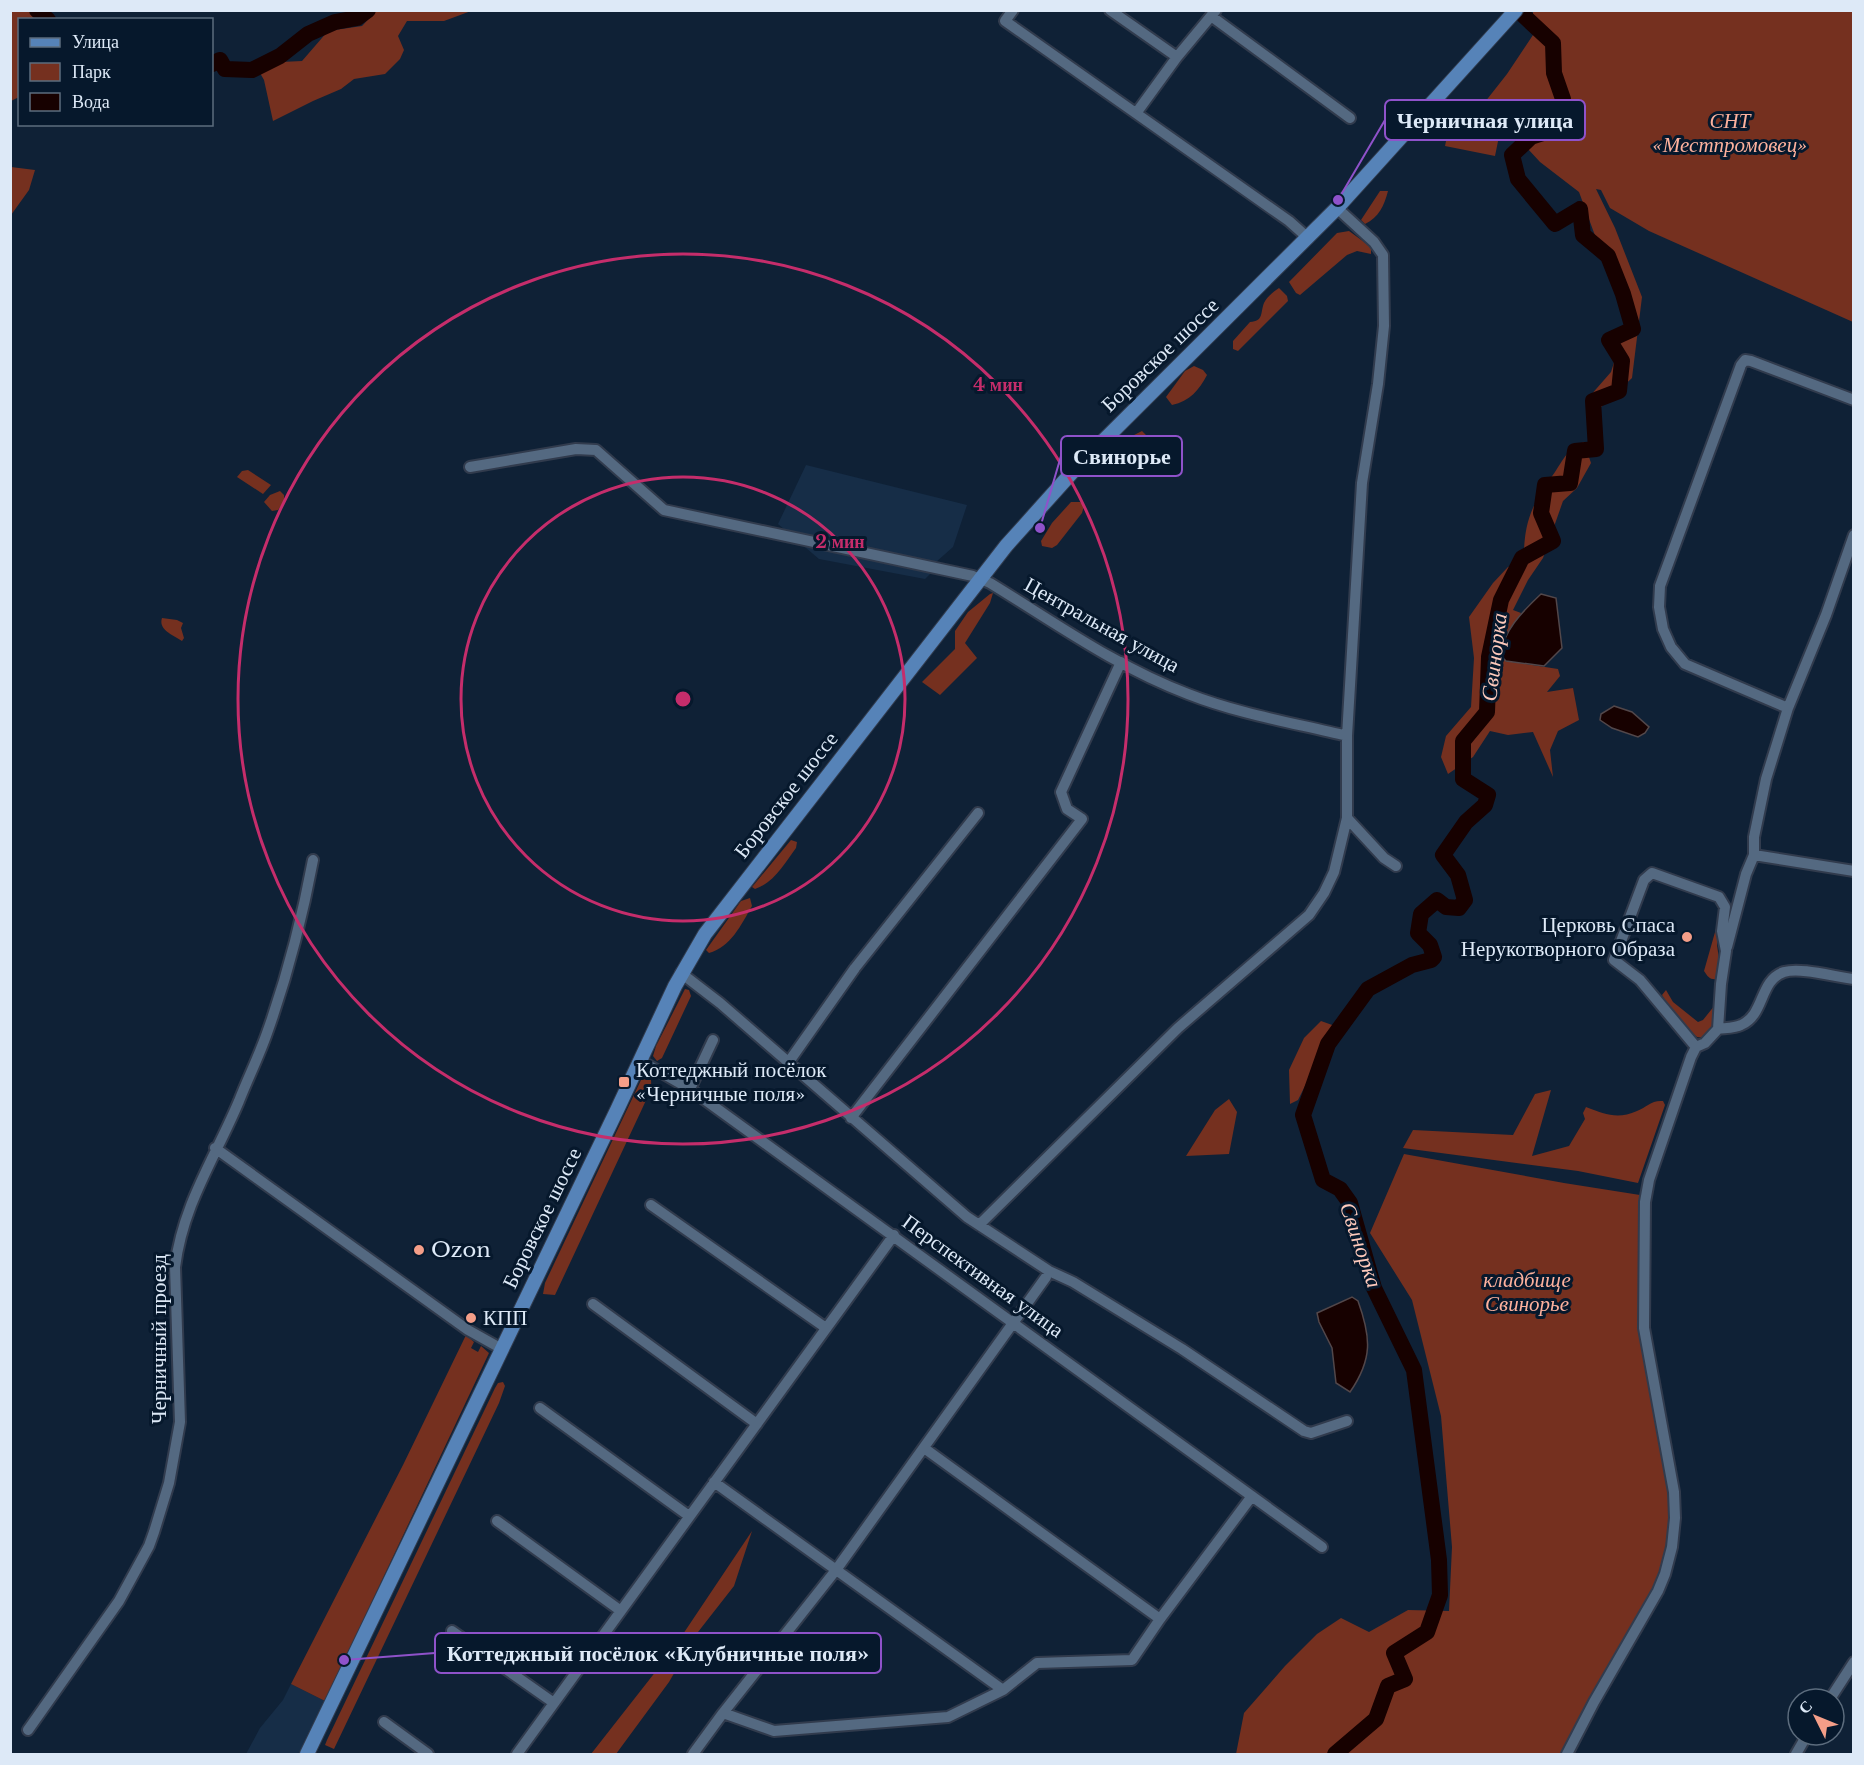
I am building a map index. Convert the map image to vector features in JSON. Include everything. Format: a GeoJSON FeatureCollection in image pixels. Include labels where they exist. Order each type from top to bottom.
{"type":"FeatureCollection","features":[{"type":"Feature","properties":{"kind":"main road","name":"Боровское шоссе"},"geometry":{"type":"LineString","coordinates":[[308,1755],[681,973],[712,925],[979,580],[1076,468],[1337,208],[1516,10]]}},
{"type":"Feature","properties":{"kind":"street"},"geometry":{"type":"LineString","coordinates":[[1013,10],[1005,21],[1137,112],[1288,221],[1308,238]]}},
{"type":"Feature","properties":{"kind":"street"},"geometry":{"type":"LineString","coordinates":[[1110,10],[1177,57]]}},
{"type":"Feature","properties":{"kind":"street"},"geometry":{"type":"LineString","coordinates":[[1137,112],[1177,57],[1214,13],[1350,118]]}},
{"type":"Feature","properties":{"kind":"street"},"geometry":{"type":"LineString","coordinates":[[979,1225],[1178,1028],[1309,915],[1324,893],[1334,872],[1347,818],[1347,736],[1362,483],[1378,384],[1384,326],[1383,255],[1374,242],[1337,208]]}},
{"type":"Feature","properties":{"kind":"street"},"geometry":{"type":"LineString","coordinates":[[1788,708],[1685,663],[1671,647],[1664,629],[1659,607],[1660,586],[1741,365],[1745,360],[1751,360],[1854,400]]}},
{"type":"Feature","properties":{"kind":"street","name":"Центральная улица"},"geometry":{"type":"LineString","coordinates":[[470,467],[576,449],[596,450],[664,510],[962,574],[990,583],[1121,662],[1190,695],[1347,736]]}},
{"type":"Feature","properties":{"kind":"street"},"geometry":{"type":"LineString","coordinates":[[1718,1029],[1726,951],[1746,874],[1754,855],[1754,837],[1766,779],[1788,708],[1826,615],[1854,536]]}},
{"type":"Feature","properties":{"kind":"street"},"geometry":{"type":"LineString","coordinates":[[851,1118],[1082,819],[1067,809],[1061,792],[1121,662]]}},
{"type":"Feature","properties":{"kind":"street"},"geometry":{"type":"LineString","coordinates":[[788,1063],[855,968],[978,813]]}},
{"type":"Feature","properties":{"kind":"street"},"geometry":{"type":"LineString","coordinates":[[1347,818],[1384,858],[1396,866]]}},
{"type":"Feature","properties":{"kind":"street"},"geometry":{"type":"LineString","coordinates":[[1754,855],[1854,871]]}},
{"type":"Feature","properties":{"kind":"street","name":"Черничный проезд"},"geometry":{"type":"LineString","coordinates":[[28,1730],[119,1601],[149,1546],[154,1532],[169,1483],[180,1422],[175,1267],[177,1251],[188,1211],[215,1148],[229,1124],[267,1034],[303,914],[313,860]]}},
{"type":"Feature","properties":{"kind":"street"},"geometry":{"type":"LineString","coordinates":[[1696,1047],[1640,980],[1614,960],[1644,880],[1652,873],[1658,874],[1722,900],[1725,906],[1722,931],[1726,951]]}},
{"type":"Feature","properties":{"kind":"street"},"geometry":{"type":"LineString","coordinates":[[1567,1755],[1594,1702],[1658,1591],[1672,1547],[1675,1518],[1674,1492],[1644,1328],[1645,1202],[1653,1169],[1696,1047],[1705,1043],[1718,1029],[1741,1025],[1753,1017],[1762,1002],[1767,984],[1783,972],[1796,970],[1854,980]]}},
{"type":"Feature","properties":{"kind":"street"},"geometry":{"type":"LineString","coordinates":[[681,973],[720,1003],[967,1217],[1049,1271],[1073,1282],[1182,1349],[1304,1431],[1311,1433],[1347,1421]]}},
{"type":"Feature","properties":{"kind":"street"},"geometry":{"type":"LineString","coordinates":[[690,1089],[713,1040]]}},
{"type":"Feature","properties":{"kind":"street","name":"Перспективная улица"},"geometry":{"type":"LineString","coordinates":[[641,1061],[690,1089],[1322,1547]]}},
{"type":"Feature","properties":{"kind":"street"},"geometry":{"type":"LineString","coordinates":[[215,1148],[468,1330],[502,1349]]}},
{"type":"Feature","properties":{"kind":"street"},"geometry":{"type":"LineString","coordinates":[[651,1205],[826,1328]]}},
{"type":"Feature","properties":{"kind":"street"},"geometry":{"type":"LineString","coordinates":[[517,1755],[894,1235]]}},
{"type":"Feature","properties":{"kind":"street"},"geometry":{"type":"LineString","coordinates":[[693,1755],[723,1713],[836,1570],[1046,1277]]}},
{"type":"Feature","properties":{"kind":"street"},"geometry":{"type":"LineString","coordinates":[[593,1304],[757,1424]]}},
{"type":"Feature","properties":{"kind":"street"},"geometry":{"type":"LineString","coordinates":[[540,1408],[689,1516]]}},
{"type":"Feature","properties":{"kind":"street"},"geometry":{"type":"LineString","coordinates":[[924,1448],[1160,1619]]}},
{"type":"Feature","properties":{"kind":"street"},"geometry":{"type":"LineString","coordinates":[[714,1482],[1004,1690]]}},
{"type":"Feature","properties":{"kind":"street"},"geometry":{"type":"LineString","coordinates":[[723,1713],[774,1731],[948,1718],[1004,1690],[1038,1663],[1132,1660],[1252,1496]]}},
{"type":"Feature","properties":{"kind":"street"},"geometry":{"type":"LineString","coordinates":[[497,1521],[621,1611]]}},
{"type":"Feature","properties":{"kind":"street"},"geometry":{"type":"LineString","coordinates":[[452,1631],[554,1703]]}},
{"type":"Feature","properties":{"kind":"street"},"geometry":{"type":"LineString","coordinates":[[1838,1687],[1854,1662]]}},
{"type":"Feature","properties":{"kind":"street"},"geometry":{"type":"LineString","coordinates":[[384,1722],[428,1755]]}},
{"type":"Feature","properties":{"kind":"shaded area"},"geometry":{"type":"Polygon","coordinates":[[[806,465],[967,505],[953,547],[936,562],[932,572],[925,579],[819,559],[778,524],[806,465]]]}},
{"type":"Feature","properties":{"kind":"shaded area"},"geometry":{"type":"Polygon","coordinates":[[[291,1684],[325,1701],[299,1754],[246,1754],[260,1728],[283,1700],[291,1684]]]}},
{"type":"Feature","properties":{"kind":"green space"},"geometry":{"type":"Polygon","coordinates":[[[11,10],[34,11],[44,18],[18,18],[18,98],[11,101],[11,10]]]}},
{"type":"Feature","properties":{"kind":"green space"},"geometry":{"type":"Polygon","coordinates":[[[377,10],[471,11],[444,21],[407,21],[398,36],[404,50],[400,59],[385,74],[354,79],[341,89],[273,121],[264,80],[260,73],[281,62],[302,61],[328,31],[362,26],[377,10]]]}},
{"type":"Feature","properties":{"kind":"green space","name":"СНТ «Местпромовец»"},"geometry":{"type":"Polygon","coordinates":[[[1533,11],[1853,11],[1853,322],[1649,231],[1610,208],[1601,190],[1596,189],[1615,228],[1642,297],[1632,378],[1600,408],[1590,396],[1611,372],[1625,328],[1618,298],[1579,192],[1540,162],[1528,149],[1537,121],[1485,113],[1481,107],[1533,35],[1533,11]]]}},
{"type":"Feature","properties":{"kind":"green space"},"geometry":{"type":"Polygon","coordinates":[[[1453,107],[1503,117],[1495,156],[1445,146],[1453,107]]]}},
{"type":"Feature","properties":{"kind":"green space"},"geometry":{"type":"Polygon","coordinates":[[[11,167],[35,170],[29,190],[11,215],[11,167]]]}},
{"type":"Feature","properties":{"kind":"green space"},"geometry":{"type":"Polygon","coordinates":[[[1380,191],[1388,191],[1383,206],[1374,218],[1365,224],[1361,220],[1380,191]]]}},
{"type":"Feature","properties":{"kind":"green space"},"geometry":{"type":"Polygon","coordinates":[[[1349,231],[1371,247],[1371,254],[1357,251],[1347,255],[1300,295],[1296,293],[1289,282],[1337,233],[1349,231]]]}},
{"type":"Feature","properties":{"kind":"green space"},"geometry":{"type":"Polygon","coordinates":[[[1279,288],[1287,296],[1288,301],[1238,351],[1233,349],[1233,341],[1250,322],[1260,318],[1265,301],[1279,288]]]}},
{"type":"Feature","properties":{"kind":"green space"},"geometry":{"type":"Polygon","coordinates":[[[1194,366],[1203,370],[1207,375],[1189,398],[1172,405],[1166,397],[1185,371],[1194,366]]]}},
{"type":"Feature","properties":{"kind":"green space"},"geometry":{"type":"Polygon","coordinates":[[[1142,431],[1148,437],[1141,449],[1123,465],[1117,462],[1116,457],[1132,436],[1142,431]]]}},
{"type":"Feature","properties":{"kind":"green space"},"geometry":{"type":"Polygon","coordinates":[[[1584,442],[1591,463],[1577,488],[1563,501],[1543,558],[1528,580],[1513,610],[1521,613],[1501,647],[1506,661],[1558,669],[1560,676],[1547,692],[1573,688],[1579,720],[1558,731],[1550,750],[1553,777],[1533,732],[1508,735],[1490,731],[1473,757],[1448,774],[1441,757],[1446,736],[1471,707],[1474,658],[1469,617],[1493,583],[1508,567],[1524,563],[1525,536],[1530,514],[1547,483],[1567,454],[1584,442]]]}},
{"type":"Feature","properties":{"kind":"green space"},"geometry":{"type":"Polygon","coordinates":[[[248,470],[271,485],[263,494],[237,477],[242,471],[248,470]]]}},
{"type":"Feature","properties":{"kind":"green space"},"geometry":{"type":"Polygon","coordinates":[[[280,491],[284,495],[284,501],[278,510],[272,511],[264,502],[270,495],[280,491]]]}},
{"type":"Feature","properties":{"kind":"green space"},"geometry":{"type":"Polygon","coordinates":[[[1071,502],[1080,502],[1084,506],[1082,513],[1057,545],[1052,548],[1042,546],[1041,541],[1052,523],[1071,502]]]}},
{"type":"Feature","properties":{"kind":"green space"},"geometry":{"type":"Polygon","coordinates":[[[993,593],[990,603],[965,643],[977,658],[940,695],[922,682],[955,649],[955,631],[968,612],[993,593]]]}},
{"type":"Feature","properties":{"kind":"green space"},"geometry":{"type":"Polygon","coordinates":[[[162,618],[183,623],[181,628],[184,638],[182,641],[164,629],[162,618]]]}},
{"type":"Feature","properties":{"kind":"green space"},"geometry":{"type":"Polygon","coordinates":[[[791,840],[797,842],[796,848],[778,872],[762,886],[755,889],[752,887],[791,840]]]}},
{"type":"Feature","properties":{"kind":"green space"},"geometry":{"type":"Polygon","coordinates":[[[750,898],[752,906],[735,934],[723,946],[709,953],[706,950],[741,901],[750,898]]]}},
{"type":"Feature","properties":{"kind":"green space"},"geometry":{"type":"Polygon","coordinates":[[[1721,911],[1717,945],[1721,973],[1717,979],[1713,979],[1704,971],[1721,911]]]}},
{"type":"Feature","properties":{"kind":"green space"},"geometry":{"type":"Polygon","coordinates":[[[685,989],[689,990],[691,996],[662,1058],[657,1061],[653,1056],[656,1046],[685,989]]]}},
{"type":"Feature","properties":{"kind":"green space"},"geometry":{"type":"Polygon","coordinates":[[[1666,990],[1673,1002],[1698,1022],[1703,1020],[1715,1005],[1713,1030],[1704,1038],[1692,1033],[1666,1002],[1662,995],[1666,990]]]}},
{"type":"Feature","properties":{"kind":"green space"},"geometry":{"type":"Polygon","coordinates":[[[1321,1021],[1335,1026],[1298,1100],[1290,1104],[1289,1070],[1304,1038],[1321,1021]]]}},
{"type":"Feature","properties":{"kind":"green space"},"geometry":{"type":"Polygon","coordinates":[[[646,1075],[650,1075],[651,1079],[648,1097],[555,1295],[543,1294],[545,1283],[641,1080],[646,1075]]]}},
{"type":"Feature","properties":{"kind":"green space"},"geometry":{"type":"Polygon","coordinates":[[[1551,1090],[1532,1156],[1569,1146],[1585,1119],[1583,1113],[1586,1107],[1617,1116],[1630,1114],[1652,1103],[1663,1101],[1665,1105],[1638,1183],[1578,1171],[1403,1148],[1413,1130],[1513,1135],[1535,1094],[1551,1090]]]}},
{"type":"Feature","properties":{"kind":"green space"},"geometry":{"type":"Polygon","coordinates":[[[1229,1099],[1237,1112],[1229,1154],[1186,1156],[1215,1110],[1229,1099]]]}},
{"type":"Feature","properties":{"kind":"green space","name":"кладбище Свинорье"},"geometry":{"type":"Polygon","coordinates":[[[1404,1154],[1640,1195],[1642,1349],[1670,1494],[1667,1546],[1657,1584],[1563,1754],[1236,1754],[1244,1713],[1317,1634],[1341,1618],[1369,1632],[1408,1610],[1449,1611],[1452,1547],[1441,1416],[1412,1300],[1370,1233],[1404,1154]]]}},
{"type":"Feature","properties":{"kind":"green space"},"geometry":{"type":"Polygon","coordinates":[[[466,1335],[474,1342],[471,1348],[478,1352],[481,1346],[489,1353],[325,1701],[291,1684],[403,1465],[466,1335]]]}},
{"type":"Feature","properties":{"kind":"green space"},"geometry":{"type":"Polygon","coordinates":[[[503,1382],[505,1386],[499,1403],[334,1749],[325,1745],[495,1388],[498,1383],[503,1382]]]}},
{"type":"Feature","properties":{"kind":"green space"},"geometry":{"type":"Polygon","coordinates":[[[752,1531],[734,1586],[698,1632],[669,1682],[616,1754],[591,1754],[671,1652],[752,1531]]]}},
{"type":"Feature","properties":{"kind":"water"},"geometry":{"type":"Polygon","coordinates":[[[1541,594],[1556,598],[1562,648],[1544,666],[1506,661],[1502,657],[1502,648],[1509,631],[1514,622],[1541,594]]]}},
{"type":"Feature","properties":{"kind":"water"},"geometry":{"type":"Polygon","coordinates":[[[1614,706],[1632,712],[1649,727],[1645,733],[1638,737],[1612,728],[1600,720],[1601,714],[1614,706]]]}},
{"type":"Feature","properties":{"kind":"water"},"geometry":{"type":"Polygon","coordinates":[[[1352,1297],[1358,1301],[1368,1348],[1363,1369],[1350,1392],[1336,1383],[1332,1348],[1317,1313],[1352,1297]]]}},
{"type":"Feature","properties":{"kind":"waterway"},"geometry":{"type":"LineString","coordinates":[[37,10],[46,18]]}},
{"type":"Feature","properties":{"kind":"waterway"},"geometry":{"type":"LineString","coordinates":[[213,64],[220,60],[225,69],[252,70],[280,56],[308,34],[335,22],[357,18],[368,10]]}},
{"type":"Feature","properties":{"kind":"waterway","name":"Свинорка"},"geometry":{"type":"LineString","coordinates":[[1335,1754],[1376,1719],[1388,1686],[1405,1679],[1394,1653],[1427,1632],[1440,1595],[1439,1560],[1414,1370],[1374,1288],[1350,1203],[1340,1189],[1323,1180],[1303,1115],[1328,1044],[1368,989],[1412,965],[1434,957],[1430,945],[1418,933],[1421,914],[1437,900],[1446,907],[1459,908],[1465,900],[1458,875],[1443,855],[1466,822],[1485,805],[1488,795],[1463,779],[1463,741],[1487,712],[1489,657],[1501,600],[1522,558],[1553,541],[1541,513],[1545,485],[1570,483],[1575,451],[1596,449],[1593,401],[1619,391],[1622,361],[1609,340],[1633,329],[1623,294],[1608,256],[1583,235],[1580,209],[1555,224],[1518,179],[1512,155],[1531,137],[1556,129],[1563,99],[1554,73],[1553,43],[1523,15]]}},
{"type":"Feature","properties":{"kind":"place","name":"Черничная улица"},"geometry":{"type":"Point","coordinates":[1338,200]}},
{"type":"Feature","properties":{"kind":"place","name":"Свинорье"},"geometry":{"type":"Point","coordinates":[1040,528]}},
{"type":"Feature","properties":{"kind":"place","name":"Церковь Спаса Нерукотворного Образа"},"geometry":{"type":"Point","coordinates":[1687,937]}},
{"type":"Feature","properties":{"kind":"place","name":"Коттеджный посёлок «Черничные поля»"},"geometry":{"type":"Point","coordinates":[624,1082]}},
{"type":"Feature","properties":{"kind":"place","name":"Ozon"},"geometry":{"type":"Point","coordinates":[419,1250]}},
{"type":"Feature","properties":{"kind":"place","name":"КПП"},"geometry":{"type":"Point","coordinates":[471,1318]}},
{"type":"Feature","properties":{"kind":"place","name":"Коттеджный посёлок «Клубничные поля»"},"geometry":{"type":"Point","coordinates":[344,1660]}}]}
